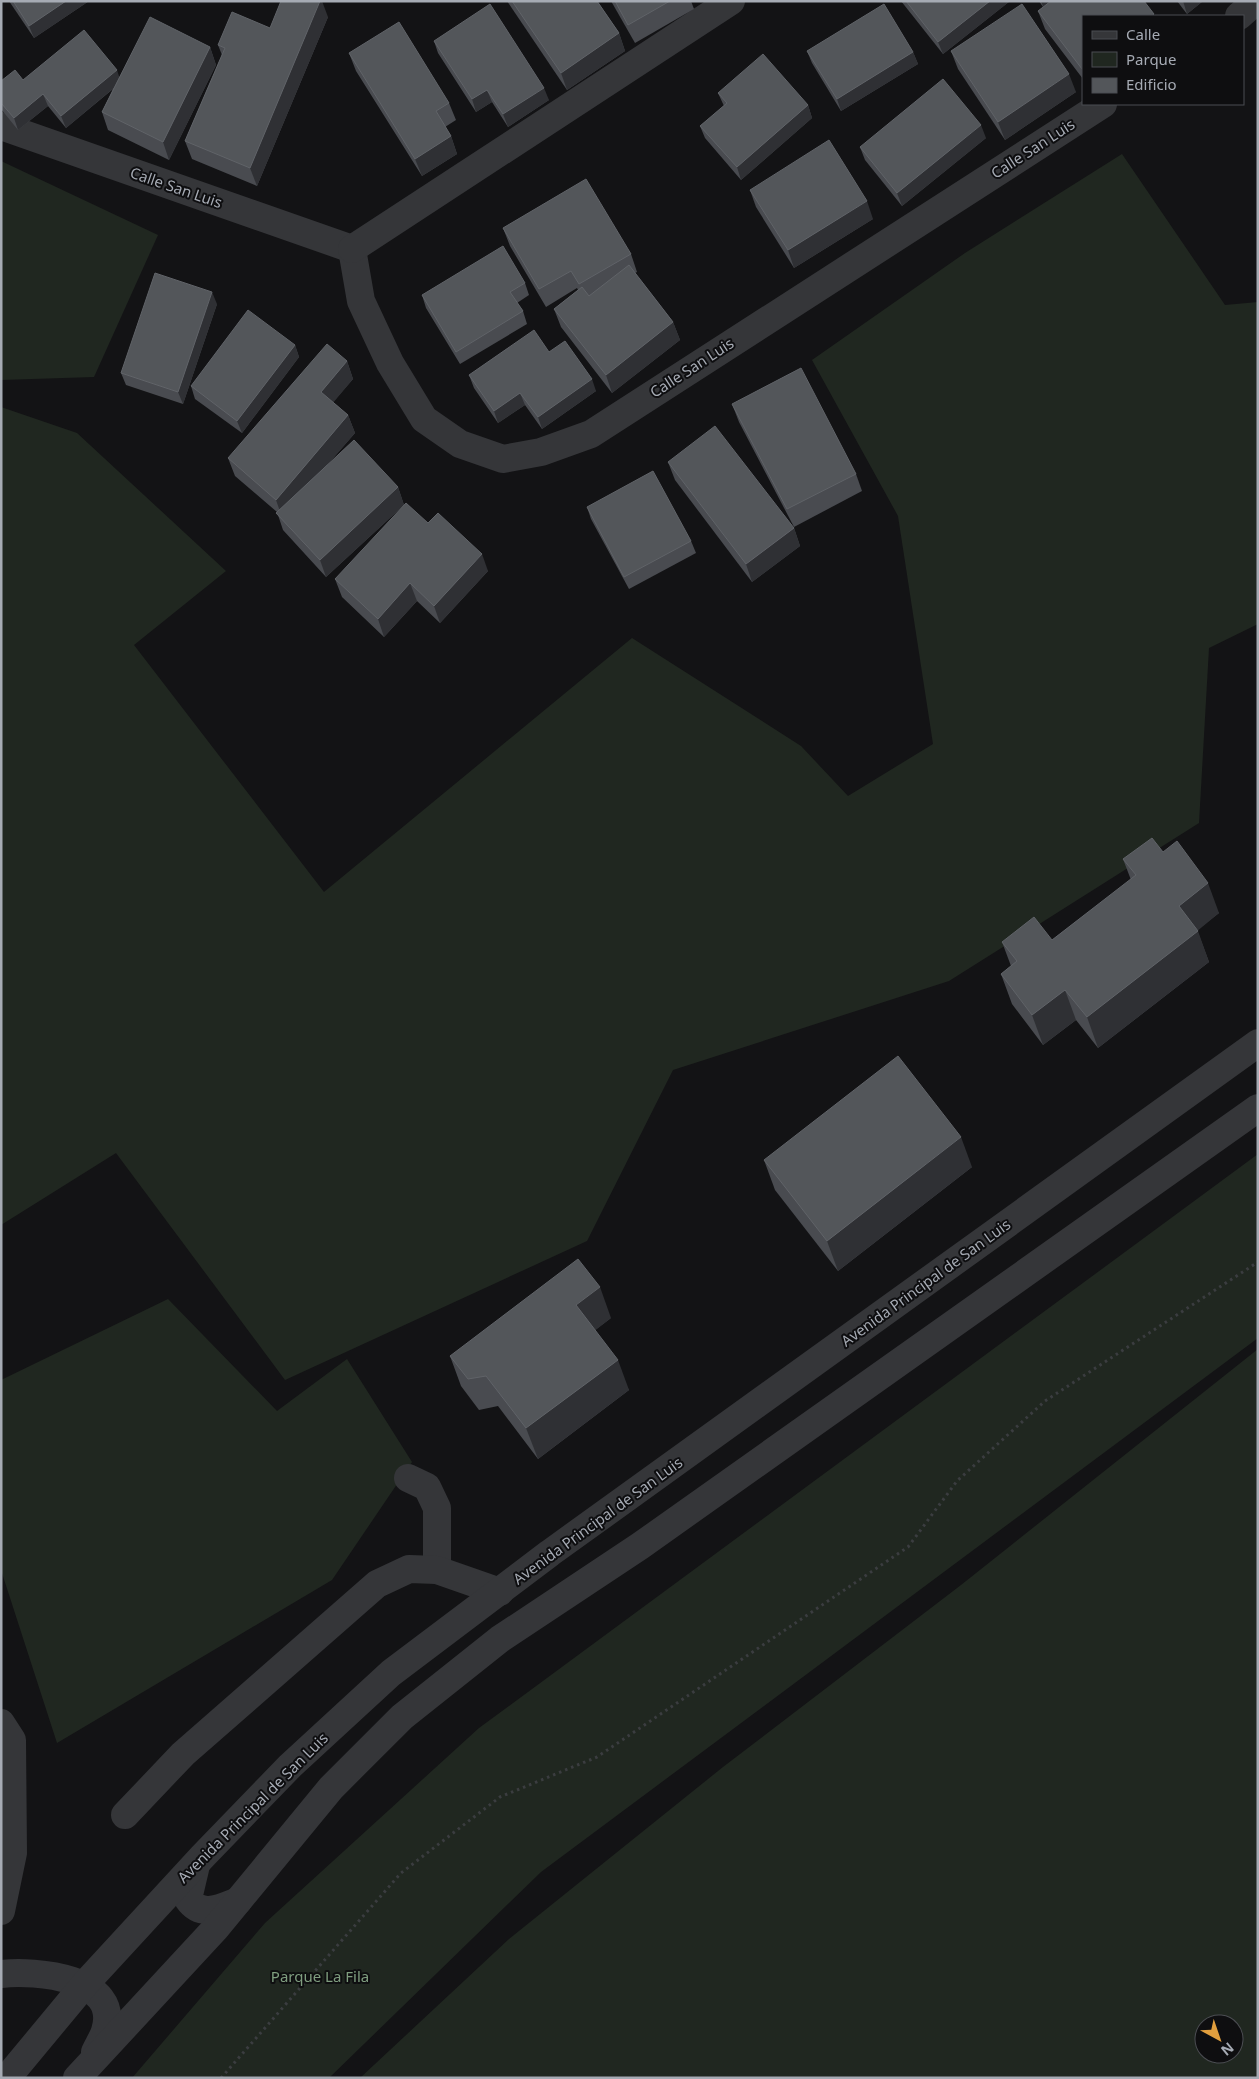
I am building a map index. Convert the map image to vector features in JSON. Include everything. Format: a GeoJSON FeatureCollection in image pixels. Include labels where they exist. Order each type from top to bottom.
{"type":"FeatureCollection","features":[{"type":"Feature","properties":{"kind":"street"},"geometry":{"type":"LineString","coordinates":[[352,249],[731,1]]}},
{"type":"Feature","properties":{"kind":"street"},"geometry":{"type":"LineString","coordinates":[[1240,15],[1256,1]]}},
{"type":"Feature","properties":{"kind":"street","name":"Calle San Luis"},"geometry":{"type":"LineString","coordinates":[[1,126],[352,249],[361,301],[390,363],[424,419],[460,444],[502,459],[541,452],[592,434],[1101,105]]}},
{"type":"Feature","properties":{"kind":"street","name":"Avenida Principal de San Luis"},"geometry":{"type":"LineString","coordinates":[[7,2078],[85,1984],[197,1863],[290,1766],[391,1673],[1258,1043]]}},
{"type":"Feature","properties":{"kind":"street"},"geometry":{"type":"LineString","coordinates":[[82,2072],[238,1901],[331,1788],[402,1717],[500,1639],[648,1541],[1258,1108]]}},
{"type":"Feature","properties":{"kind":"street"},"geometry":{"type":"LineString","coordinates":[[408,1478],[427,1487],[437,1508],[437,1570]]}},
{"type":"Feature","properties":{"kind":"street"},"geometry":{"type":"LineString","coordinates":[[125,1815],[183,1754],[377,1584],[409,1569],[437,1570],[500,1592]]}},
{"type":"Feature","properties":{"kind":"street"},"geometry":{"type":"LineString","coordinates":[[1,1722],[12,1740],[13,1852],[1,1911]]}},
{"type":"Feature","properties":{"kind":"street"},"geometry":{"type":"LineString","coordinates":[[197,1863],[188,1899],[193,1907],[204,1911],[220,1908],[238,1901]]}},
{"type":"Feature","properties":{"kind":"street"},"geometry":{"type":"LineString","coordinates":[[1,1974],[16,1972],[54,1977],[85,1984],[100,1996],[106,2012],[106,2030],[82,2072]]}},
{"type":"Feature","properties":{"kind":"path"},"geometry":{"type":"LineString","coordinates":[[221,2078],[401,1873],[500,1797],[597,1757],[908,1546],[957,1481],[1045,1401],[1258,1262]]}},
{"type":"Feature","properties":{"kind":"green space"},"geometry":{"type":"Polygon","coordinates":[[[1122,154],[1225,305],[1258,302],[1258,624],[1209,648],[1199,823],[949,981],[673,1070],[587,1241],[285,1380],[116,1153],[1,1225],[1,407],[77,433],[226,571],[134,645],[324,892],[632,638],[801,746],[848,796],[933,744],[898,516],[812,360],[965,253],[1122,154]]]}},
{"type":"Feature","properties":{"kind":"green space"},"geometry":{"type":"Polygon","coordinates":[[[1,161],[158,235],[94,377],[1,380],[1,161]]]}},
{"type":"Feature","properties":{"kind":"green space","name":"Parque La Fila"},"geometry":{"type":"Polygon","coordinates":[[[1258,1154],[1258,1338],[541,1872],[329,2078],[132,2078],[265,1923],[479,1728],[1258,1154]]]}},
{"type":"Feature","properties":{"kind":"green space"},"geometry":{"type":"Polygon","coordinates":[[[168,1299],[277,1411],[347,1359],[412,1462],[332,1580],[57,1743],[1,1570],[1,1380],[168,1299]]]}},
{"type":"Feature","properties":{"kind":"green space"},"geometry":{"type":"Polygon","coordinates":[[[1258,1349],[1258,2078],[360,2078],[509,1939],[723,1767],[961,1585],[1258,1349]]]}},
{"type":"Feature","properties":{"kind":"building"},"geometry":{"type":"Polygon","coordinates":[[[13,1],[66,1],[29,26],[13,1]]]}},
{"type":"Feature","properties":{"kind":"building"},"geometry":{"type":"Polygon","coordinates":[[[281,1],[320,1],[250,168],[185,141],[225,48],[218,45],[232,12],[270,28],[281,1]]]}},
{"type":"Feature","properties":{"kind":"building"},"geometry":{"type":"Polygon","coordinates":[[[512,1],[597,1],[619,33],[561,73],[512,1]]]}},
{"type":"Feature","properties":{"kind":"building"},"geometry":{"type":"Polygon","coordinates":[[[615,1],[670,1],[628,25],[615,1]]]}},
{"type":"Feature","properties":{"kind":"building"},"geometry":{"type":"Polygon","coordinates":[[[906,1],[990,1],[938,42],[906,1]]]}},
{"type":"Feature","properties":{"kind":"building"},"geometry":{"type":"Polygon","coordinates":[[[1051,1],[1144,1],[1154,14],[1082,15],[1082,69],[1038,11],[1051,1]]]}},
{"type":"Feature","properties":{"kind":"building"},"geometry":{"type":"Polygon","coordinates":[[[490,4],[544,88],[503,114],[487,90],[472,99],[434,41],[490,4]]]}},
{"type":"Feature","properties":{"kind":"building"},"geometry":{"type":"Polygon","coordinates":[[[884,4],[913,52],[837,99],[807,51],[884,4]]]}},
{"type":"Feature","properties":{"kind":"building"},"geometry":{"type":"Polygon","coordinates":[[[1022,4],[1069,74],[998,122],[951,51],[1022,4]]]}},
{"type":"Feature","properties":{"kind":"building"},"geometry":{"type":"Polygon","coordinates":[[[150,17],[210,47],[163,142],[102,112],[150,17]]]}},
{"type":"Feature","properties":{"kind":"building"},"geometry":{"type":"Polygon","coordinates":[[[399,22],[449,103],[436,111],[451,136],[415,159],[349,53],[399,22]]]}},
{"type":"Feature","properties":{"kind":"building"},"geometry":{"type":"Polygon","coordinates":[[[84,30],[117,70],[61,116],[43,94],[14,118],[1,103],[1,81],[15,70],[23,80],[84,30]]]}},
{"type":"Feature","properties":{"kind":"building"},"geometry":{"type":"Polygon","coordinates":[[[763,54],[808,105],[737,167],[700,126],[727,103],[718,93],[763,54]]]}},
{"type":"Feature","properties":{"kind":"building"},"geometry":{"type":"Polygon","coordinates":[[[943,79],[981,125],[897,193],[860,147],[943,79]]]}},
{"type":"Feature","properties":{"kind":"building"},"geometry":{"type":"Polygon","coordinates":[[[829,140],[867,201],[788,250],[750,190],[829,140]]]}},
{"type":"Feature","properties":{"kind":"building"},"geometry":{"type":"Polygon","coordinates":[[[586,179],[631,254],[579,284],[571,271],[539,289],[503,228],[586,179]]]}},
{"type":"Feature","properties":{"kind":"building"},"geometry":{"type":"Polygon","coordinates":[[[503,246],[525,283],[510,292],[523,311],[456,352],[422,295],[503,246]]]}},
{"type":"Feature","properties":{"kind":"building"},"geometry":{"type":"Polygon","coordinates":[[[629,265],[673,322],[606,375],[554,309],[582,287],[589,296],[629,265]]]}},
{"type":"Feature","properties":{"kind":"building"},"geometry":{"type":"Polygon","coordinates":[[[155,273],[212,292],[178,392],[121,373],[155,273]]]}},
{"type":"Feature","properties":{"kind":"building"},"geometry":{"type":"Polygon","coordinates":[[[248,310],[295,345],[237,421],[191,386],[248,310]]]}},
{"type":"Feature","properties":{"kind":"building"},"geometry":{"type":"Polygon","coordinates":[[[534,330],[549,352],[565,341],[592,379],[538,417],[520,393],[494,411],[469,375],[534,330]]]}},
{"type":"Feature","properties":{"kind":"building"},"geometry":{"type":"Polygon","coordinates":[[[327,344],[347,361],[321,392],[348,415],[276,500],[228,458],[327,344]]]}},
{"type":"Feature","properties":{"kind":"building"},"geometry":{"type":"Polygon","coordinates":[[[801,368],[856,474],[787,509],[732,404],[801,368]]]}},
{"type":"Feature","properties":{"kind":"building"},"geometry":{"type":"Polygon","coordinates":[[[715,426],[794,528],[746,564],[668,462],[715,426]]]}},
{"type":"Feature","properties":{"kind":"building"},"geometry":{"type":"Polygon","coordinates":[[[354,440],[398,487],[320,560],[276,513],[354,440]]]}},
{"type":"Feature","properties":{"kind":"building"},"geometry":{"type":"Polygon","coordinates":[[[653,471],[691,541],[624,577],[587,507],[653,471]]]}},
{"type":"Feature","properties":{"kind":"building"},"geometry":{"type":"Polygon","coordinates":[[[406,503],[428,523],[438,513],[482,554],[434,606],[410,583],[378,619],[335,579],[406,503]]]}},
{"type":"Feature","properties":{"kind":"building"},"geometry":{"type":"Polygon","coordinates":[[[1152,838],[1163,852],[1177,841],[1208,883],[1179,906],[1198,931],[1087,1017],[1065,990],[1032,1015],[1001,974],[1017,961],[1002,942],[1034,917],[1052,940],[1136,875],[1123,859],[1152,838]]]}},
{"type":"Feature","properties":{"kind":"building"},"geometry":{"type":"Polygon","coordinates":[[[898,1056],[961,1137],[827,1241],[764,1160],[898,1056]]]}},
{"type":"Feature","properties":{"kind":"building"},"geometry":{"type":"Polygon","coordinates":[[[578,1259],[600,1287],[576,1305],[618,1360],[526,1428],[486,1376],[468,1379],[450,1356],[578,1259]]]}}]}
